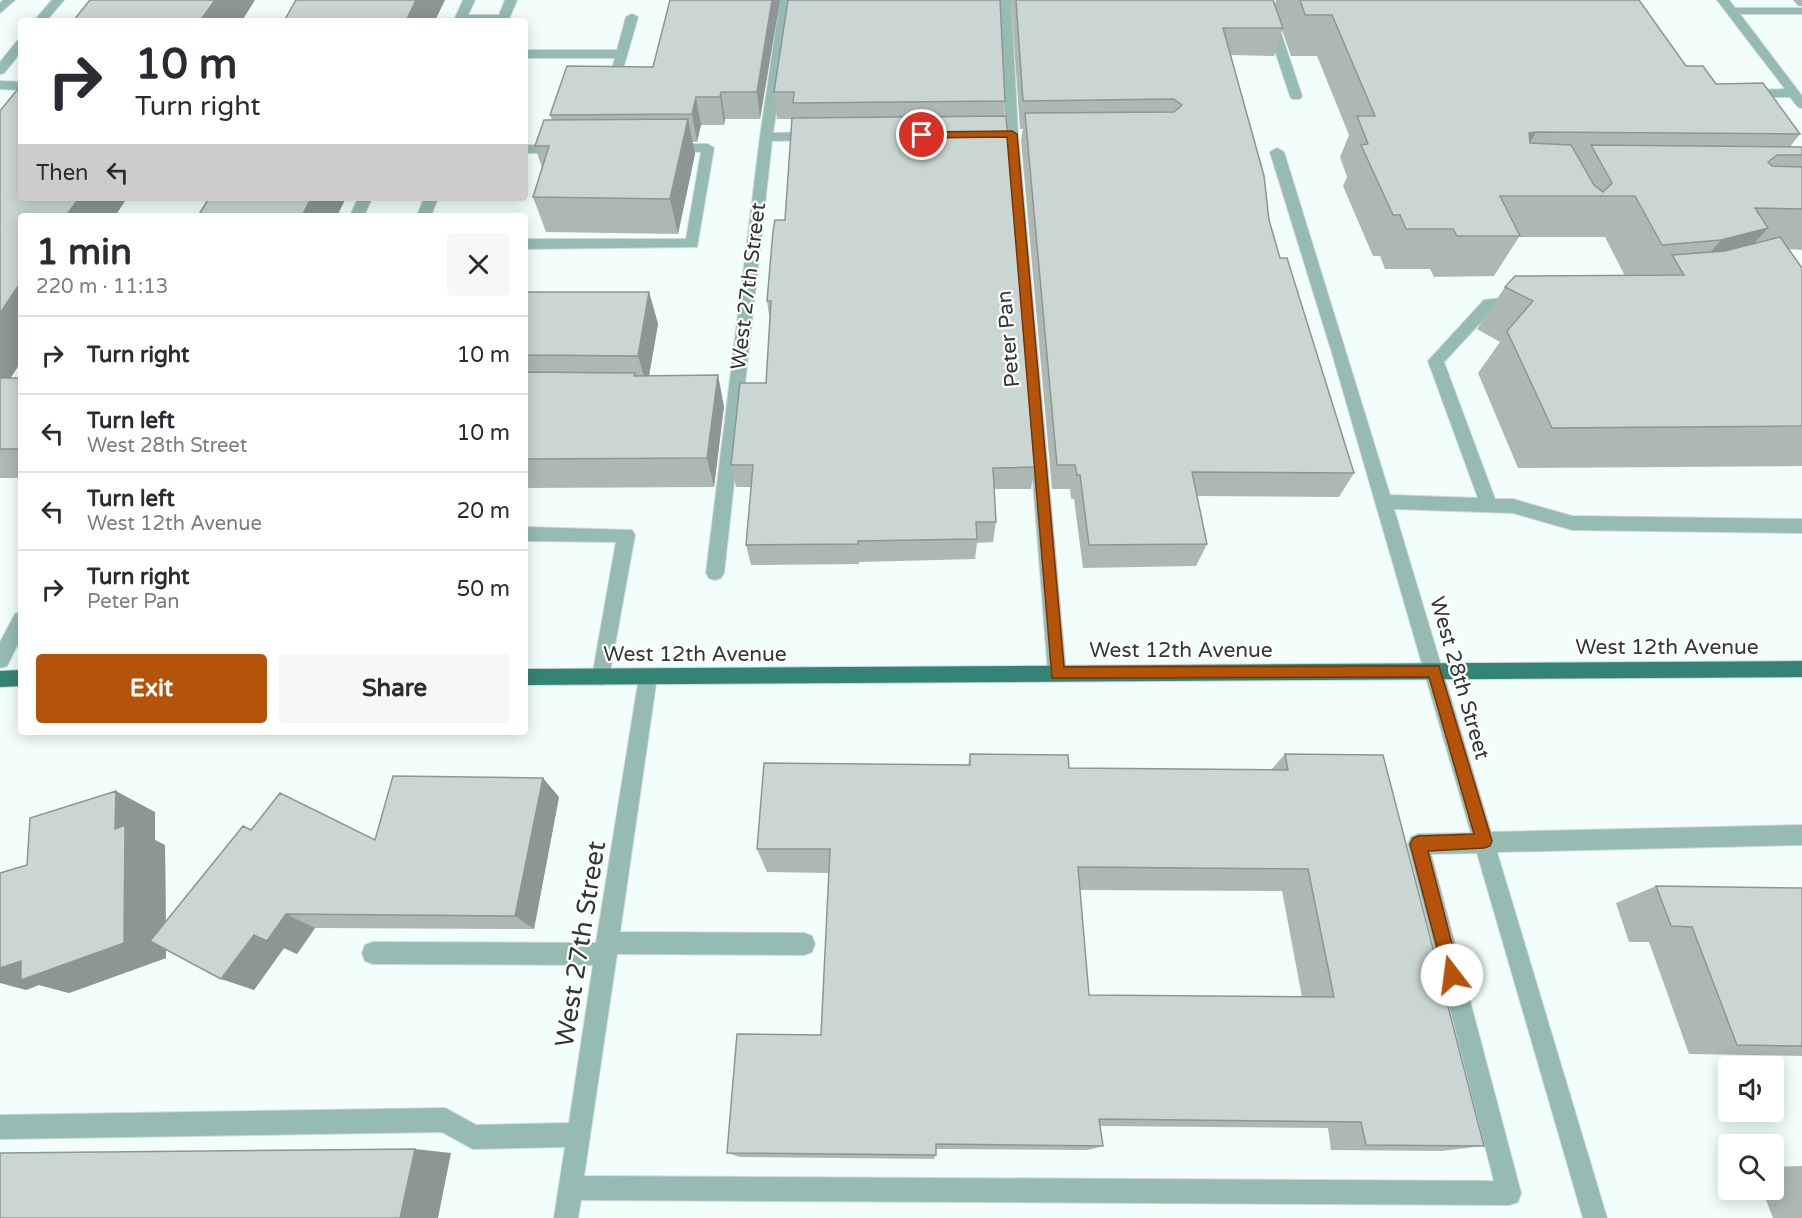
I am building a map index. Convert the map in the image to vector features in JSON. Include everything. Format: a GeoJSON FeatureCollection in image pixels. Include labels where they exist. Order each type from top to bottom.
{"type":"FeatureCollection","features":[{"type":"Feature","properties":{"kind":"main road","name":"West 12th Avenue"},"geometry":{"type":"LineString","coordinates":[[528,677],[1802,669]]}},
{"type":"Feature","properties":{"kind":"main road"},"geometry":{"type":"LineString","coordinates":[[0,679],[18,678]]}},
{"type":"Feature","properties":{"kind":"street"},"geometry":{"type":"LineString","coordinates":[[0,10],[9,0]]}},
{"type":"Feature","properties":{"kind":"street"},"geometry":{"type":"LineString","coordinates":[[43,18],[58,0]]}},
{"type":"Feature","properties":{"kind":"street"},"geometry":{"type":"LineString","coordinates":[[461,18],[469,0]]}},
{"type":"Feature","properties":{"kind":"street"},"geometry":{"type":"LineString","coordinates":[[504,18],[511,0]]}},
{"type":"Feature","properties":{"kind":"street","name":"West 27th Street"},"geometry":{"type":"LineString","coordinates":[[715,573],[766,137],[786,0]]}},
{"type":"Feature","properties":{"kind":"street","name":"Peter Pan"},"geometry":{"type":"LineString","coordinates":[[1005,0],[1012,134],[1057,673]]}},
{"type":"Feature","properties":{"kind":"street"},"geometry":{"type":"LineString","coordinates":[[1264,0],[1296,96]]}},
{"type":"Feature","properties":{"kind":"street"},"geometry":{"type":"LineString","coordinates":[[1723,0],[1802,104]]}},
{"type":"Feature","properties":{"kind":"street"},"geometry":{"type":"LineString","coordinates":[[1732,11],[1802,11]]}},
{"type":"Feature","properties":{"kind":"street"},"geometry":{"type":"LineString","coordinates":[[615,80],[632,17]]}},
{"type":"Feature","properties":{"kind":"street"},"geometry":{"type":"LineString","coordinates":[[528,54],[622,54]]}},
{"type":"Feature","properties":{"kind":"street"},"geometry":{"type":"LineString","coordinates":[[0,70],[10,58]]}},
{"type":"Feature","properties":{"kind":"street"},"geometry":{"type":"LineString","coordinates":[[0,85],[18,86]]}},
{"type":"Feature","properties":{"kind":"street"},"geometry":{"type":"LineString","coordinates":[[1739,94],[1794,93]]}},
{"type":"Feature","properties":{"kind":"street"},"geometry":{"type":"LineString","coordinates":[[766,137],[824,136]]}},
{"type":"Feature","properties":{"kind":"street"},"geometry":{"type":"LineString","coordinates":[[528,244],[692,244],[708,148],[651,148]]}},
{"type":"Feature","properties":{"kind":"street"},"geometry":{"type":"LineString","coordinates":[[528,149],[571,149]]}},
{"type":"Feature","properties":{"kind":"street","name":"West 28th Street"},"geometry":{"type":"LineString","coordinates":[[1277,152],[1384,502],[1595,1218]]}},
{"type":"Feature","properties":{"kind":"street"},"geometry":{"type":"LineString","coordinates":[[1490,505],[1436,361],[1489,304],[1536,300]]}},
{"type":"Feature","properties":{"kind":"street"},"geometry":{"type":"LineString","coordinates":[[1384,502],[1513,506],[1572,523],[1802,526]]}},
{"type":"Feature","properties":{"kind":"street"},"geometry":{"type":"LineString","coordinates":[[528,534],[626,535],[601,677]]}},
{"type":"Feature","properties":{"kind":"street"},"geometry":{"type":"LineString","coordinates":[[0,660],[18,626]]}},
{"type":"Feature","properties":{"kind":"street","name":"West 27th Street"},"geometry":{"type":"LineString","coordinates":[[566,1218],[648,677]]}},
{"type":"Feature","properties":{"kind":"street"},"geometry":{"type":"LineString","coordinates":[[570,1188],[1509,1193],[1418,844],[1802,835]]}},
{"type":"Feature","properties":{"kind":"street"},"geometry":{"type":"LineString","coordinates":[[372,953],[804,944]]}},
{"type":"Feature","properties":{"kind":"street"},"geometry":{"type":"LineString","coordinates":[[0,1127],[445,1120],[473,1137],[579,1135]]}},
{"type":"Feature","properties":{"kind":"building"},"geometry":{"type":"Polygon","coordinates":[[[90,0],[215,0],[202,18],[75,18],[90,0]]]}},
{"type":"Feature","properties":{"kind":"building"},"geometry":{"type":"Polygon","coordinates":[[[296,0],[416,0],[407,18],[286,18],[296,0]]]}},
{"type":"Feature","properties":{"kind":"building"},"geometry":{"type":"Polygon","coordinates":[[[670,0],[772,0],[757,92],[721,92],[720,97],[696,97],[692,114],[550,115],[567,66],[653,67],[670,0]]]}},
{"type":"Feature","properties":{"kind":"building"},"geometry":{"type":"Polygon","coordinates":[[[788,0],[1000,0],[1005,101],[793,103],[794,92],[774,92],[788,0]]]}},
{"type":"Feature","properties":{"kind":"building"},"geometry":{"type":"Polygon","coordinates":[[[1016,0],[1273,0],[1283,28],[1223,28],[1264,176],[1269,220],[1280,258],[1287,258],[1354,473],[1192,472],[1207,544],[1089,545],[1080,475],[1077,475],[1075,465],[1057,465],[1025,113],[1174,112],[1182,105],[1174,99],[1023,101],[1016,0]]]}},
{"type":"Feature","properties":{"kind":"building"},"geometry":{"type":"Polygon","coordinates":[[[1300,0],[1639,0],[1686,66],[1703,66],[1716,84],[1763,83],[1800,134],[1536,132],[1529,133],[1530,143],[1571,145],[1594,185],[1603,192],[1612,183],[1591,145],[1802,147],[1802,155],[1777,155],[1768,162],[1772,166],[1802,167],[1802,209],[1755,208],[1768,228],[1721,240],[1662,245],[1635,196],[1500,196],[1520,236],[1457,236],[1453,229],[1406,229],[1400,215],[1393,215],[1361,145],[1368,144],[1357,116],[1375,116],[1332,15],[1305,15],[1300,0]]]}},
{"type":"Feature","properties":{"kind":"building"},"geometry":{"type":"Polygon","coordinates":[[[18,89],[18,201],[77,201],[68,213],[18,213],[18,286],[0,313],[0,111],[18,89]]]}},
{"type":"Feature","properties":{"kind":"building"},"geometry":{"type":"Polygon","coordinates":[[[1006,116],[1035,467],[993,468],[996,522],[976,522],[977,539],[858,541],[858,544],[746,545],[753,465],[731,465],[740,383],[766,383],[771,301],[767,301],[773,231],[775,220],[785,220],[792,118],[1006,116]]]}},
{"type":"Feature","properties":{"kind":"building"},"geometry":{"type":"Polygon","coordinates":[[[688,119],[670,199],[533,197],[549,146],[535,146],[544,120],[688,119]]]}},
{"type":"Feature","properties":{"kind":"building"},"geometry":{"type":"Polygon","coordinates":[[[207,201],[310,201],[304,213],[200,213],[207,201]]]}},
{"type":"Feature","properties":{"kind":"building"},"geometry":{"type":"Polygon","coordinates":[[[1780,237],[1802,268],[1802,426],[1552,428],[1507,331],[1533,301],[1505,287],[1515,276],[1684,275],[1672,255],[1725,251],[1780,237]]]}},
{"type":"Feature","properties":{"kind":"building"},"geometry":{"type":"Polygon","coordinates":[[[528,292],[649,292],[638,356],[528,355],[528,292]]]}},
{"type":"Feature","properties":{"kind":"building"},"geometry":{"type":"Polygon","coordinates":[[[528,372],[635,373],[634,376],[718,375],[707,458],[528,459],[528,372]]]}},
{"type":"Feature","properties":{"kind":"building"},"geometry":{"type":"Polygon","coordinates":[[[0,378],[18,378],[18,449],[0,449],[0,378]]]}},
{"type":"Feature","properties":{"kind":"building"},"geometry":{"type":"Polygon","coordinates":[[[970,754],[1068,755],[1069,768],[1288,770],[1285,754],[1383,755],[1484,1146],[1366,1145],[1361,1122],[1099,1119],[1103,1146],[936,1144],[936,1155],[727,1153],[737,1034],[821,1035],[830,849],[757,849],[764,763],[970,765],[970,754]],[[1078,867],[1089,995],[1334,997],[1308,869],[1078,867]]]}},
{"type":"Feature","properties":{"kind":"building"},"geometry":{"type":"Polygon","coordinates":[[[393,776],[543,778],[515,916],[286,914],[267,941],[254,935],[221,979],[150,941],[243,826],[251,830],[280,793],[375,840],[393,776]]]}},
{"type":"Feature","properties":{"kind":"building"},"geometry":{"type":"Polygon","coordinates":[[[116,791],[115,829],[125,825],[124,943],[21,980],[21,961],[0,968],[0,873],[27,865],[30,818],[116,791]]]}},
{"type":"Feature","properties":{"kind":"building"},"geometry":{"type":"Polygon","coordinates":[[[1656,886],[1802,888],[1802,1046],[1737,1045],[1692,927],[1671,926],[1656,886]]]}},
{"type":"Feature","properties":{"kind":"building"},"geometry":{"type":"Polygon","coordinates":[[[415,1149],[400,1218],[0,1218],[0,1153],[415,1149]]]}},
{"type":"Feature","properties":{"kind":"route"},"geometry":{"type":"LineString","coordinates":[[922,135],[1012,134],[1057,673],[1434,671],[1484,841],[1418,844],[1452,975]]}}]}
